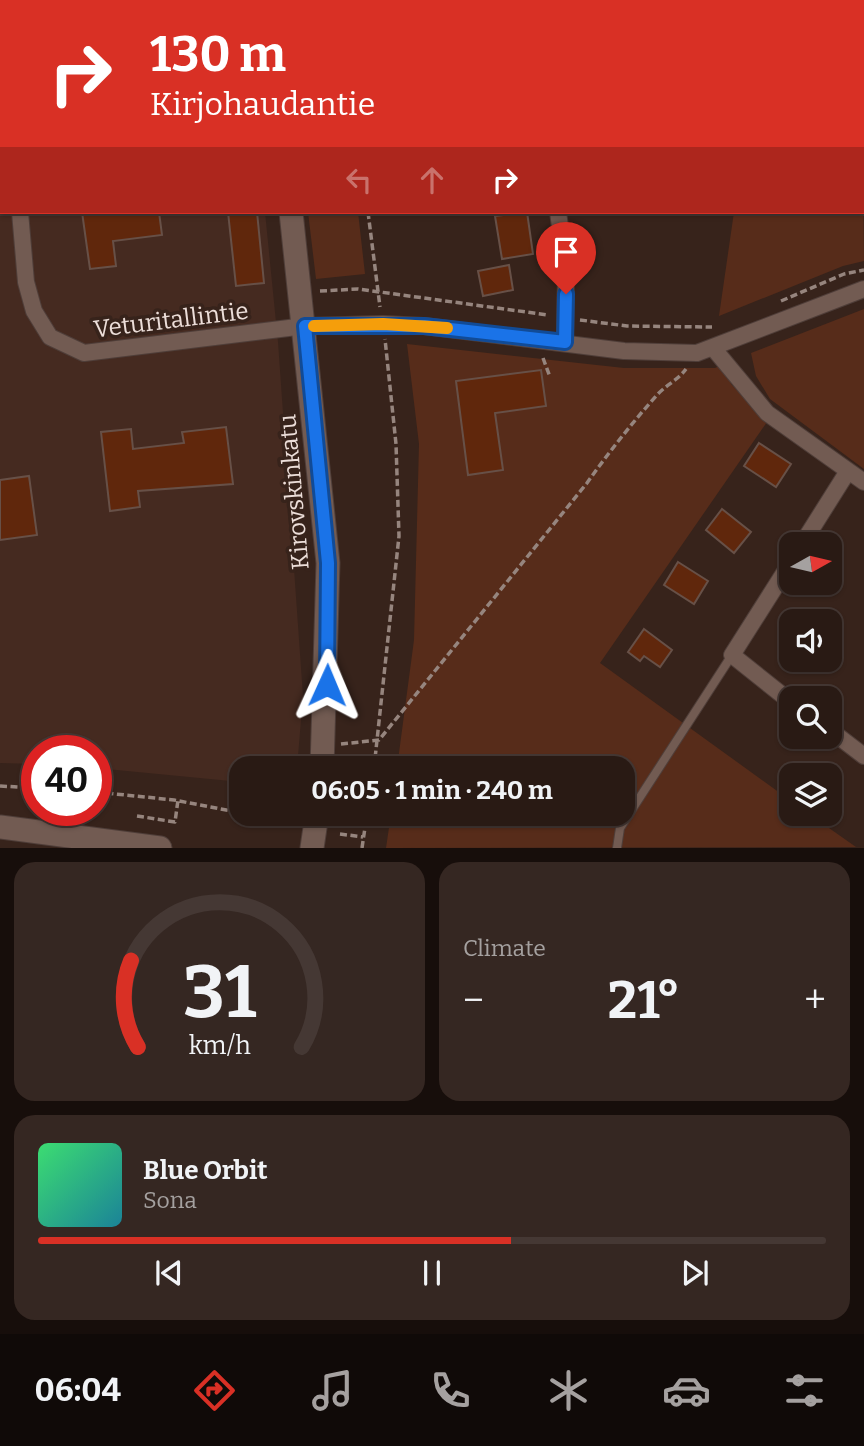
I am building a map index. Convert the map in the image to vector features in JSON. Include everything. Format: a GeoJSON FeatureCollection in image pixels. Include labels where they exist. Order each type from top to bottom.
{"type":"FeatureCollection","features":[{"type":"Feature","properties":{"kind":"street","name":"Veturitallintie"},"geometry":{"type":"LineString","coordinates":[[20,214],[26,282],[34,312],[50,337],[84,353],[305,326],[383,324],[662,354],[707,351],[864,289]]}},
{"type":"Feature","properties":{"kind":"street","name":"Kirovskinkatu"},"geometry":{"type":"LineString","coordinates":[[291,214],[328,563],[324,756]]}},
{"type":"Feature","properties":{"kind":"street"},"geometry":{"type":"LineString","coordinates":[[558,214],[566,270],[565,342]]}},
{"type":"Feature","properties":{"kind":"street"},"geometry":{"type":"LineString","coordinates":[[707,351],[767,413],[864,482]]}},
{"type":"Feature","properties":{"kind":"street"},"geometry":{"type":"LineString","coordinates":[[810,532],[848,471]]}},
{"type":"Feature","properties":{"kind":"street"},"geometry":{"type":"LineString","coordinates":[[779,581],[732,655],[779,692]]}},
{"type":"Feature","properties":{"kind":"street"},"geometry":{"type":"LineString","coordinates":[[842,739],[864,756]]}},
{"type":"Feature","properties":{"kind":"street"},"geometry":{"type":"LineString","coordinates":[[312,848],[315,826]]}},
{"type":"Feature","properties":{"kind":"street"},"geometry":{"type":"LineString","coordinates":[[0,827],[160,848]]}},
{"type":"Feature","properties":{"kind":"lane"},"geometry":{"type":"LineString","coordinates":[[617,848],[620,828],[732,655]]}},
{"type":"Feature","properties":{"kind":"path"},"geometry":{"type":"LineString","coordinates":[[368,214],[396,444],[399,536],[376,756]]}},
{"type":"Feature","properties":{"kind":"path"},"geometry":{"type":"LineString","coordinates":[[771,305],[845,274],[864,270]]}},
{"type":"Feature","properties":{"kind":"path"},"geometry":{"type":"LineString","coordinates":[[300,292],[358,289],[627,326],[721,326],[707,351],[678,380],[661,391],[617,441],[587,483],[379,740],[327,756]]}},
{"type":"Feature","properties":{"kind":"path"},"geometry":{"type":"LineString","coordinates":[[0,786],[21,787]]}},
{"type":"Feature","properties":{"kind":"path"},"geometry":{"type":"LineString","coordinates":[[112,794],[178,800],[229,810]]}},
{"type":"Feature","properties":{"kind":"path"},"geometry":{"type":"LineString","coordinates":[[137,816],[175,822],[178,800]]}},
{"type":"Feature","properties":{"kind":"path"},"geometry":{"type":"LineString","coordinates":[[362,848],[365,826]]}},
{"type":"Feature","properties":{"kind":"path"},"geometry":{"type":"LineString","coordinates":[[340,834],[363,837]]}},
{"type":"Feature","properties":{"kind":"shaded area"},"geometry":{"type":"Polygon","coordinates":[[[0,214],[265,214],[278,342],[303,696],[298,756],[229,756],[229,781],[112,770],[112,735],[21,735],[21,764],[0,763],[0,214]]]}},
{"type":"Feature","properties":{"kind":"shaded area"},"geometry":{"type":"Polygon","coordinates":[[[308,214],[358,214],[365,274],[316,279],[308,214]]]}},
{"type":"Feature","properties":{"kind":"shaded area"},"geometry":{"type":"Polygon","coordinates":[[[734,214],[864,214],[864,261],[843,266],[719,316],[734,214]]]}},
{"type":"Feature","properties":{"kind":"shaded area"},"geometry":{"type":"Polygon","coordinates":[[[864,309],[864,469],[770,399],[756,376],[751,353],[864,309]]]}},
{"type":"Feature","properties":{"kind":"shaded area"},"geometry":{"type":"Polygon","coordinates":[[[407,344],[624,368],[715,368],[724,364],[731,384],[767,422],[600,663],[779,792],[779,826],[826,826],[856,847],[386,848],[389,826],[635,826],[635,756],[399,756],[414,640],[419,444],[407,344]]]}},
{"type":"Feature","properties":{"kind":"building"},"geometry":{"type":"Polygon","coordinates":[[[82,214],[159,214],[162,235],[113,241],[116,266],[90,269],[82,214]]]}},
{"type":"Feature","properties":{"kind":"building"},"geometry":{"type":"Polygon","coordinates":[[[228,214],[257,214],[264,283],[236,286],[228,214]]]}},
{"type":"Feature","properties":{"kind":"building"},"geometry":{"type":"Polygon","coordinates":[[[527,214],[533,254],[502,259],[495,216],[527,214]]]}},
{"type":"Feature","properties":{"kind":"building"},"geometry":{"type":"Polygon","coordinates":[[[509,265],[513,290],[483,296],[478,271],[509,265]]]}},
{"type":"Feature","properties":{"kind":"building"},"geometry":{"type":"Polygon","coordinates":[[[541,370],[546,406],[495,413],[503,470],[468,475],[456,381],[541,370]]]}},
{"type":"Feature","properties":{"kind":"building"},"geometry":{"type":"Polygon","coordinates":[[[226,427],[233,484],[138,491],[140,507],[110,511],[101,432],[131,429],[133,449],[184,443],[182,432],[226,427]]]}},
{"type":"Feature","properties":{"kind":"building"},"geometry":{"type":"Polygon","coordinates":[[[759,443],[791,464],[776,487],[744,466],[759,443]]]}},
{"type":"Feature","properties":{"kind":"building"},"geometry":{"type":"Polygon","coordinates":[[[29,476],[37,535],[0,540],[0,480],[29,476]]]}},
{"type":"Feature","properties":{"kind":"building"},"geometry":{"type":"Polygon","coordinates":[[[722,509],[751,532],[734,553],[706,530],[722,509]]]}},
{"type":"Feature","properties":{"kind":"building"},"geometry":{"type":"Polygon","coordinates":[[[678,562],[708,581],[694,604],[664,585],[678,562]]]}},
{"type":"Feature","properties":{"kind":"building"},"geometry":{"type":"Polygon","coordinates":[[[644,629],[672,650],[660,667],[644,656],[640,661],[628,652],[644,629]]]}},
{"type":"Feature","properties":{"kind":"slow traffic"},"geometry":{"type":"LineString","coordinates":[[314,326],[383,324],[447,328]]}},
{"type":"Feature","properties":{"kind":"route"},"geometry":{"type":"LineString","coordinates":[[327,685],[328,563],[305,326],[424,326],[565,342],[566,294]]}}]}
